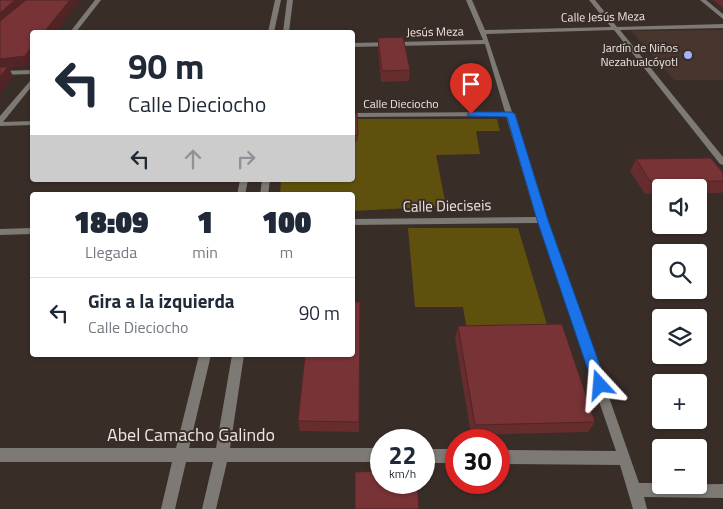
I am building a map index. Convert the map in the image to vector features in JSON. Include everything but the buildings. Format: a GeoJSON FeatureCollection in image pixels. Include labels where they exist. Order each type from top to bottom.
{"type":"FeatureCollection","features":[{"type":"Feature","properties":{"kind":"street"},"geometry":{"type":"LineString","coordinates":[[75,30],[98,0],[104,0]]}},
{"type":"Feature","properties":{"kind":"street"},"geometry":{"type":"LineString","coordinates":[[271,30],[278,0]]}},
{"type":"Feature","properties":{"kind":"street"},"geometry":{"type":"LineString","coordinates":[[286,30],[290,0]]}},
{"type":"Feature","properties":{"kind":"street"},"geometry":{"type":"LineString","coordinates":[[469,0],[487,42],[511,114],[542,220],[625,458],[640,509]]}},
{"type":"Feature","properties":{"kind":"street"},"geometry":{"type":"LineString","coordinates":[[592,0],[723,162]]}},
{"type":"Feature","properties":{"kind":"street"},"geometry":{"type":"LineString","coordinates":[[703,0],[723,17]]}},
{"type":"Feature","properties":{"kind":"street","name":"Calle Jesús Meza"},"geometry":{"type":"LineString","coordinates":[[483,32],[615,27],[723,26]]}},
{"type":"Feature","properties":{"kind":"street","name":"Jesús Meza"},"geometry":{"type":"LineString","coordinates":[[355,45],[487,42]]}},
{"type":"Feature","properties":{"kind":"street"},"geometry":{"type":"LineString","coordinates":[[0,73],[30,72]]}},
{"type":"Feature","properties":{"kind":"street"},"geometry":{"type":"LineString","coordinates":[[0,120],[30,84]]}},
{"type":"Feature","properties":{"kind":"street","name":"Calle Dieciocho"},"geometry":{"type":"LineString","coordinates":[[355,115],[511,114]]}},
{"type":"Feature","properties":{"kind":"street"},"geometry":{"type":"LineString","coordinates":[[0,124],[30,123]]}},
{"type":"Feature","properties":{"kind":"street","name":"Calle Dieciseis"},"geometry":{"type":"LineString","coordinates":[[355,222],[542,220]]}},
{"type":"Feature","properties":{"kind":"street"},"geometry":{"type":"LineString","coordinates":[[0,232],[30,231]]}},
{"type":"Feature","properties":{"kind":"street"},"geometry":{"type":"LineString","coordinates":[[168,509],[205,357]]}},
{"type":"Feature","properties":{"kind":"street"},"geometry":{"type":"LineString","coordinates":[[209,509],[222,454],[238,357]]}},
{"type":"Feature","properties":{"kind":"street","name":"Abel Camacho Galindo"},"geometry":{"type":"LineString","coordinates":[[0,455],[370,455]]}},
{"type":"Feature","properties":{"kind":"street"},"geometry":{"type":"LineString","coordinates":[[510,457],[625,458]]}},
{"type":"Feature","properties":{"kind":"street"},"geometry":{"type":"LineString","coordinates":[[634,490],[723,491]]}},
{"type":"Feature","properties":{"kind":"shaded area","name":"Jardín de Niños Nezahualcóyotl"},"geometry":{"type":"Polygon","coordinates":[[[723,30],[723,80],[674,80],[631,31],[723,30]]]}},
{"type":"Feature","properties":{"kind":"shaded area"},"geometry":{"type":"Polygon","coordinates":[[[357,119],[497,119],[500,131],[476,131],[480,154],[436,155],[446,206],[355,211],[355,192],[280,192],[281,182],[355,182],[355,130],[357,119]]]}},
{"type":"Feature","properties":{"kind":"shaded area"},"geometry":{"type":"Polygon","coordinates":[[[408,228],[518,228],[549,331],[467,331],[463,307],[415,307],[408,228]]]}},
{"type":"Feature","properties":{"kind":"place","name":"Jardín de Niños Nezahualcóyotl"},"geometry":{"type":"Point","coordinates":[688,55]}},
{"type":"Feature","properties":{"kind":"route"},"geometry":{"type":"LineString","coordinates":[[471,114],[511,114],[542,220],[600,385]]}}]}
